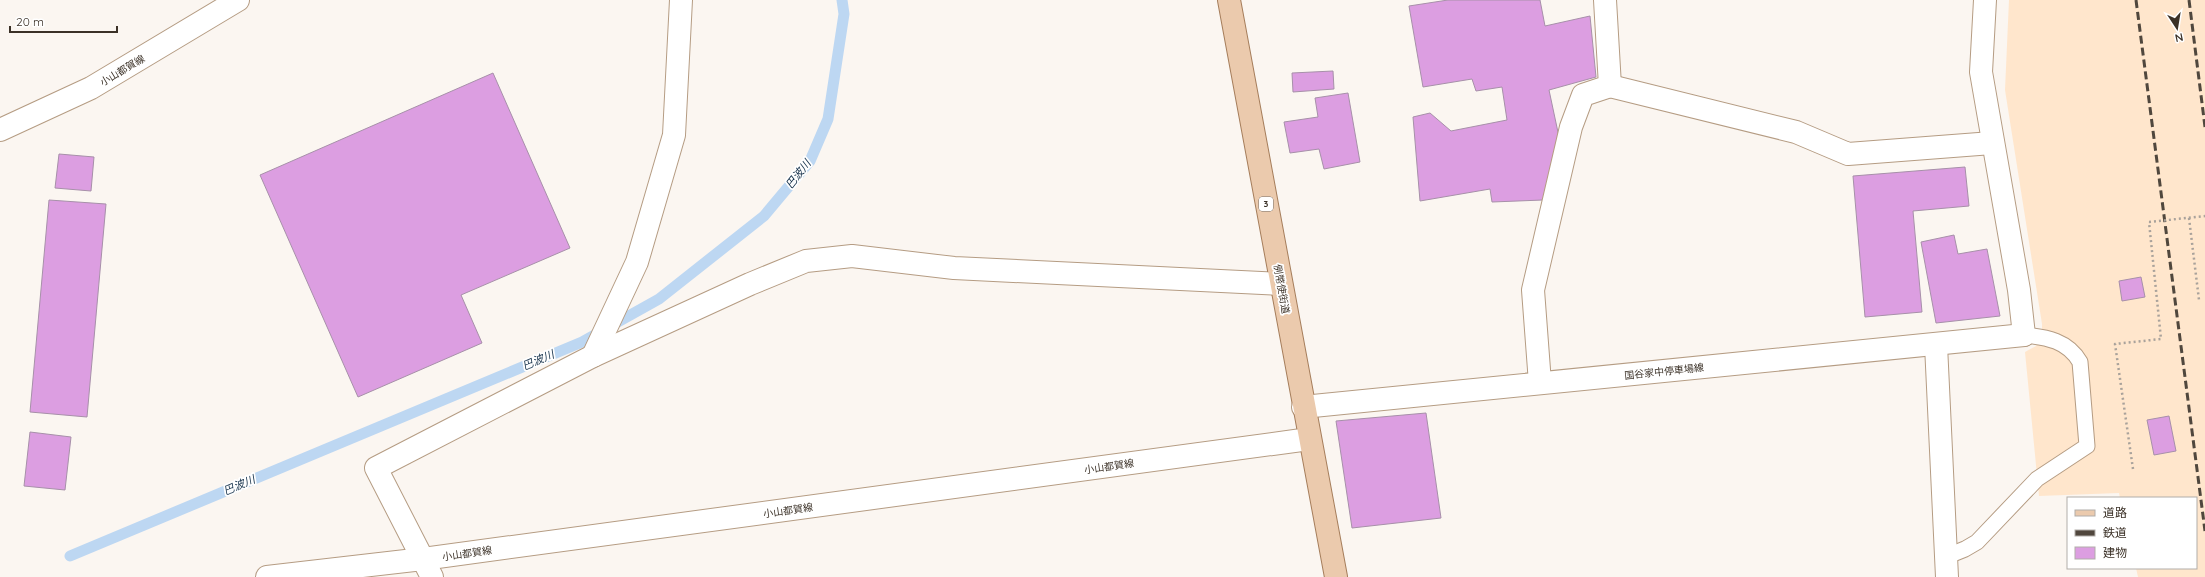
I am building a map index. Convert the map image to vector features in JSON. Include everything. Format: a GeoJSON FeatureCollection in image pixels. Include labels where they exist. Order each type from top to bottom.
{"type":"FeatureCollection","features":[{"type":"Feature","properties":{"kind":"main road","name":"例幣使街道"},"geometry":{"type":"LineString","coordinates":[[1229,0],[1303,407],[1336,577]]}},
{"type":"Feature","properties":{"kind":"street","name":"小山都賀線"},"geometry":{"type":"LineString","coordinates":[[0,130],[91,88],[238,0]]}},
{"type":"Feature","properties":{"kind":"street"},"geometry":{"type":"LineString","coordinates":[[593,356],[637,262],[674,135],[681,0]]}},
{"type":"Feature","properties":{"kind":"street"},"geometry":{"type":"LineString","coordinates":[[1605,0],[1610,86]]}},
{"type":"Feature","properties":{"kind":"street"},"geometry":{"type":"LineString","coordinates":[[1985,0],[1981,72],[2019,290],[2024,335]]}},
{"type":"Feature","properties":{"kind":"street"},"geometry":{"type":"LineString","coordinates":[[1540,383],[1533,290],[1571,127],[1583,95],[1610,86],[1796,132],[1848,154],[1992,142]]}},
{"type":"Feature","properties":{"kind":"street"},"geometry":{"type":"LineString","coordinates":[[427,568],[376,468],[593,356],[750,284],[806,262],[852,256],[954,268],[1281,284]]}},
{"type":"Feature","properties":{"kind":"street","name":"国谷家中停車場線"},"geometry":{"type":"LineString","coordinates":[[1303,407],[1936,345],[2024,335]]}},
{"type":"Feature","properties":{"kind":"street"},"geometry":{"type":"LineString","coordinates":[[1936,345],[1946,567]]}},
{"type":"Feature","properties":{"kind":"street","name":"小山都賀線"},"geometry":{"type":"LineString","coordinates":[[267,577],[427,568],[1309,439]]}},
{"type":"Feature","properties":{"kind":"lane"},"geometry":{"type":"LineString","coordinates":[[1946,567],[1965,549],[1977,542],[2037,479],[2087,446],[2080,362],[2074,352],[2057,341],[2042,337],[2024,335]]}},
{"type":"Feature","properties":{"kind":"path"},"geometry":{"type":"LineString","coordinates":[[2133,469],[2114,344],[2161,338],[2149,222],[2205,216]]}},
{"type":"Feature","properties":{"kind":"path"},"geometry":{"type":"LineString","coordinates":[[2189,218],[2198,300]]}},
{"type":"Feature","properties":{"kind":"shaded area"},"geometry":{"type":"Polygon","coordinates":[[[2009,0],[2205,0],[2205,577],[2138,577],[2136,569],[2197,569],[2197,497],[2120,497],[2119,493],[2039,496],[2025,352],[2036,346],[2042,337],[2042,324],[2005,90],[2009,0]]]}},
{"type":"Feature","properties":{"kind":"building"},"geometry":{"type":"Polygon","coordinates":[[[1448,0],[1540,0],[1545,26],[1590,16],[1596,77],[1549,90],[1559,137],[1543,200],[1492,202],[1490,189],[1420,201],[1413,117],[1430,113],[1451,131],[1507,120],[1502,87],[1476,91],[1472,79],[1423,87],[1409,6],[1448,0]]]}},
{"type":"Feature","properties":{"kind":"building"},"geometry":{"type":"Polygon","coordinates":[[[1333,71],[1334,89],[1293,92],[1292,73],[1333,71]]]}},
{"type":"Feature","properties":{"kind":"building"},"geometry":{"type":"Polygon","coordinates":[[[493,73],[570,248],[461,295],[482,343],[358,397],[260,175],[493,73]]]}},
{"type":"Feature","properties":{"kind":"building"},"geometry":{"type":"Polygon","coordinates":[[[1348,93],[1360,162],[1324,169],[1319,149],[1290,153],[1284,122],[1318,117],[1315,98],[1348,93]]]}},
{"type":"Feature","properties":{"kind":"building"},"geometry":{"type":"Polygon","coordinates":[[[59,154],[94,157],[91,191],[55,188],[59,154]]]}},
{"type":"Feature","properties":{"kind":"building"},"geometry":{"type":"Polygon","coordinates":[[[1965,167],[1969,206],[1913,211],[1922,312],[1865,317],[1853,176],[1965,167]]]}},
{"type":"Feature","properties":{"kind":"building"},"geometry":{"type":"Polygon","coordinates":[[[49,200],[106,204],[87,417],[30,412],[49,200]]]}},
{"type":"Feature","properties":{"kind":"building"},"geometry":{"type":"Polygon","coordinates":[[[1954,235],[1958,254],[1987,249],[2000,316],[1936,323],[1921,242],[1954,235]]]}},
{"type":"Feature","properties":{"kind":"building"},"geometry":{"type":"Polygon","coordinates":[[[2141,277],[2145,297],[2122,301],[2119,281],[2141,277]]]}},
{"type":"Feature","properties":{"kind":"building"},"geometry":{"type":"Polygon","coordinates":[[[1426,413],[1441,518],[1352,528],[1336,421],[1426,413]]]}},
{"type":"Feature","properties":{"kind":"building"},"geometry":{"type":"Polygon","coordinates":[[[2169,416],[2176,451],[2154,455],[2147,420],[2169,416]]]}},
{"type":"Feature","properties":{"kind":"building"},"geometry":{"type":"Polygon","coordinates":[[[30,432],[71,437],[65,490],[24,486],[30,432]]]}},
{"type":"Feature","properties":{"kind":"waterway","name":"巴波川"},"geometry":{"type":"LineString","coordinates":[[70,556],[582,342],[659,299],[764,216],[810,161],[828,119],[844,14],[842,0]]}},
{"type":"Feature","properties":{"kind":"railway"},"geometry":{"type":"LineString","coordinates":[[2136,0],[2205,531]]}},
{"type":"Feature","properties":{"kind":"railway"},"geometry":{"type":"LineString","coordinates":[[2189,0],[2205,127]]}}]}
